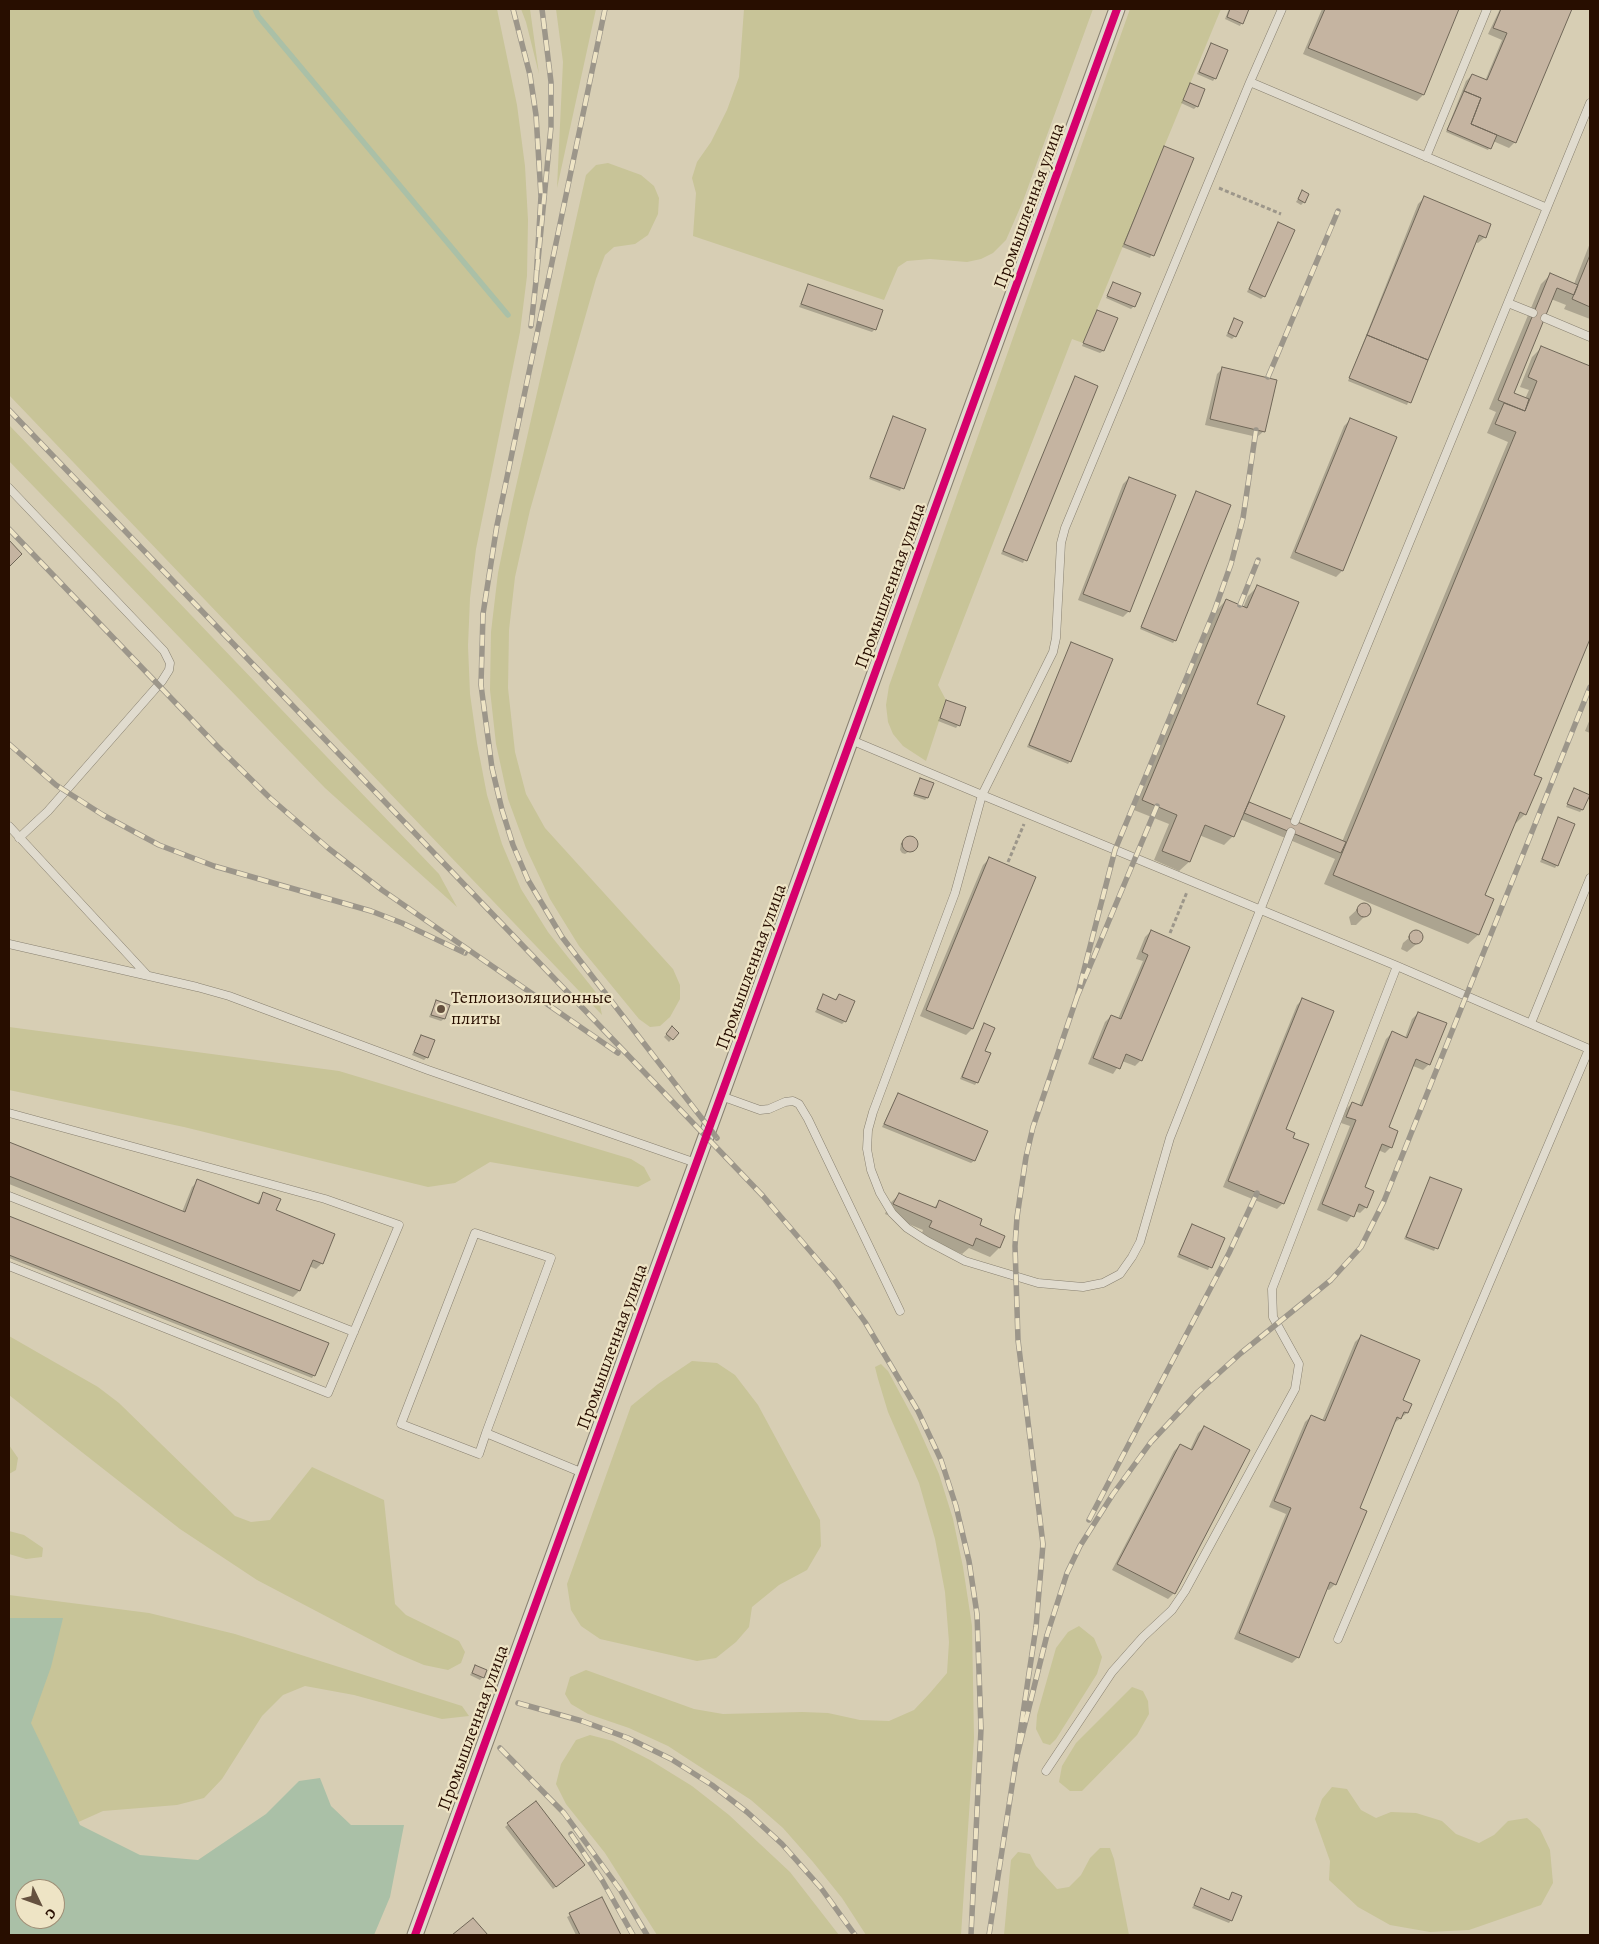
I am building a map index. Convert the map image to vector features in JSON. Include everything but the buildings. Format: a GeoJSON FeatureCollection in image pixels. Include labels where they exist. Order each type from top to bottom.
{"type":"FeatureCollection","features":[{"type":"Feature","properties":{"kind":"street","name":"Промышленная улица"},"geometry":{"type":"LineString","coordinates":[[415,1935],[1117,9]]}},
{"type":"Feature","properties":{"kind":"lane"},"geometry":{"type":"LineString","coordinates":[[1282,9],[1065,528],[1061,543],[1056,638],[1053,652],[982,795],[954,893],[868,1130],[867,1149],[871,1170],[880,1193],[892,1213],[907,1228],[965,1261],[1016,1278],[1063,1287],[1083,1287],[1103,1283],[1120,1274],[1140,1242],[1170,1138],[1290,832]]}},
{"type":"Feature","properties":{"kind":"lane"},"geometry":{"type":"LineString","coordinates":[[1426,157],[1487,9]]}},
{"type":"Feature","properties":{"kind":"lane"},"geometry":{"type":"LineString","coordinates":[[1250,82],[1547,208]]}},
{"type":"Feature","properties":{"kind":"lane"},"geometry":{"type":"LineString","coordinates":[[1295,821],[1590,103]]}},
{"type":"Feature","properties":{"kind":"lane"},"geometry":{"type":"LineString","coordinates":[[1508,303],[1533,313]]}},
{"type":"Feature","properties":{"kind":"lane"},"geometry":{"type":"LineString","coordinates":[[1545,318],[1590,337]]}},
{"type":"Feature","properties":{"kind":"lane"},"geometry":{"type":"LineString","coordinates":[[9,488],[164,652],[170,662],[169,670],[162,681],[48,811],[19,838]]}},
{"type":"Feature","properties":{"kind":"lane"},"geometry":{"type":"LineString","coordinates":[[851,740],[1397,966],[1590,1050],[1338,1639]]}},
{"type":"Feature","properties":{"kind":"lane"},"geometry":{"type":"LineString","coordinates":[[9,826],[147,975]]}},
{"type":"Feature","properties":{"kind":"lane"},"geometry":{"type":"LineString","coordinates":[[1531,1023],[1590,878]]}},
{"type":"Feature","properties":{"kind":"lane"},"geometry":{"type":"LineString","coordinates":[[9,944],[147,975],[229,996],[428,1070],[696,1163]]}},
{"type":"Feature","properties":{"kind":"lane"},"geometry":{"type":"LineString","coordinates":[[1046,1771],[1112,1672],[1143,1637],[1172,1610],[1185,1591],[1295,1389],[1299,1364],[1273,1317],[1272,1289],[1397,966]]}},
{"type":"Feature","properties":{"kind":"lane"},"geometry":{"type":"LineString","coordinates":[[721,1096],[760,1110],[769,1109],[785,1102],[793,1101],[799,1104],[808,1119],[900,1311]]}},
{"type":"Feature","properties":{"kind":"lane"},"geometry":{"type":"LineString","coordinates":[[9,1113],[325,1199],[399,1225],[328,1393],[9,1266]]}},
{"type":"Feature","properties":{"kind":"lane"},"geometry":{"type":"LineString","coordinates":[[9,1196],[354,1332]]}},
{"type":"Feature","properties":{"kind":"lane"},"geometry":{"type":"LineString","coordinates":[[475,1233],[551,1258],[486,1433],[479,1454],[401,1424],[475,1233]]}},
{"type":"Feature","properties":{"kind":"lane"},"geometry":{"type":"LineString","coordinates":[[486,1433],[584,1473]]}},
{"type":"Feature","properties":{"kind":"path"},"geometry":{"type":"LineString","coordinates":[[1208,184],[1281,214]]}},
{"type":"Feature","properties":{"kind":"path"},"geometry":{"type":"LineString","coordinates":[[1008,862],[1028,814]]}},
{"type":"Feature","properties":{"kind":"path"},"geometry":{"type":"LineString","coordinates":[[1170,933],[1191,882]]}},
{"type":"Feature","properties":{"kind":"shaded area"},"geometry":{"type":"Polygon","coordinates":[[[9,9],[497,9],[517,105],[525,166],[528,220],[527,276],[520,332],[476,549],[470,598],[468,646],[470,694],[487,795],[502,844],[521,889],[548,932],[598,995],[602,1015],[9,395],[9,9]]]}},
{"type":"Feature","properties":{"kind":"shaded area"},"geometry":{"type":"Polygon","coordinates":[[[521,9],[530,9],[539,74],[526,22],[521,9]]]}},
{"type":"Feature","properties":{"kind":"shaded area"},"geometry":{"type":"Polygon","coordinates":[[[556,9],[596,9],[557,188],[563,62],[556,9]]]}},
{"type":"Feature","properties":{"kind":"shaded area"},"geometry":{"type":"Polygon","coordinates":[[[744,9],[1093,9],[1023,201],[1006,240],[993,253],[981,259],[967,262],[930,259],[907,261],[898,267],[884,300],[693,236],[696,193],[692,178],[697,162],[711,142],[727,110],[739,77],[744,9]]]}},
{"type":"Feature","properties":{"kind":"shaded area"},"geometry":{"type":"Polygon","coordinates":[[[1130,9],[1221,9],[1083,343],[1072,339],[938,685],[946,700],[926,761],[903,746],[893,734],[888,722],[886,705],[889,686],[1130,9]]]}},
{"type":"Feature","properties":{"kind":"shaded area"},"geometry":{"type":"Polygon","coordinates":[[[608,163],[641,175],[654,186],[659,198],[658,214],[648,235],[635,244],[614,247],[605,255],[596,279],[530,510],[515,577],[509,630],[508,688],[515,752],[526,794],[545,828],[673,969],[680,985],[680,999],[670,1017],[660,1026],[650,1027],[639,1019],[579,946],[550,899],[526,848],[508,799],[496,744],[490,690],[491,632],[498,573],[512,504],[586,175],[596,165],[608,163]]]}},
{"type":"Feature","properties":{"kind":"shaded area"},"geometry":{"type":"Polygon","coordinates":[[[9,425],[439,874],[457,907],[325,788],[9,461],[9,425]]]}},
{"type":"Feature","properties":{"kind":"shaded area"},"geometry":{"type":"Polygon","coordinates":[[[9,1027],[339,1071],[631,1159],[644,1167],[651,1180],[638,1187],[490,1162],[455,1183],[428,1187],[184,1127],[9,1090],[9,1027]]]}},
{"type":"Feature","properties":{"kind":"shaded area"},"geometry":{"type":"Polygon","coordinates":[[[9,1336],[98,1387],[119,1403],[235,1516],[251,1522],[270,1520],[312,1467],[384,1500],[395,1604],[406,1615],[459,1641],[465,1652],[461,1663],[448,1670],[424,1665],[398,1654],[257,1580],[180,1529],[9,1395],[9,1336]]]}},
{"type":"Feature","properties":{"kind":"shaded area"},"geometry":{"type":"Polygon","coordinates":[[[692,1361],[717,1363],[735,1375],[758,1405],[820,1520],[821,1546],[807,1570],[779,1585],[752,1607],[749,1627],[736,1642],[716,1658],[697,1661],[600,1639],[581,1626],[571,1610],[567,1584],[631,1406],[658,1384],[692,1361]]]}},
{"type":"Feature","properties":{"kind":"shaded area"},"geometry":{"type":"Polygon","coordinates":[[[881,1364],[888,1371],[917,1425],[939,1474],[953,1519],[972,1626],[974,1738],[961,1935],[866,1935],[842,1898],[813,1862],[783,1828],[751,1800],[668,1746],[629,1728],[588,1714],[571,1704],[565,1694],[570,1677],[586,1670],[694,1709],[723,1714],[828,1713],[860,1720],[889,1721],[914,1710],[947,1673],[949,1642],[945,1592],[935,1539],[919,1483],[888,1412],[878,1379],[875,1367],[881,1364]]]}},
{"type":"Feature","properties":{"kind":"shaded area"},"geometry":{"type":"Polygon","coordinates":[[[9,1445],[18,1458],[16,1470],[9,1474],[9,1445]]]}},
{"type":"Feature","properties":{"kind":"shaded area"},"geometry":{"type":"Polygon","coordinates":[[[9,1531],[24,1535],[43,1548],[42,1557],[26,1559],[9,1554],[9,1531]]]}},
{"type":"Feature","properties":{"kind":"shaded area"},"geometry":{"type":"Polygon","coordinates":[[[9,1595],[149,1613],[235,1634],[462,1706],[469,1716],[442,1719],[354,1695],[305,1686],[283,1695],[262,1716],[222,1779],[204,1798],[177,1805],[103,1811],[34,1842],[9,1857],[9,1595]]]}},
{"type":"Feature","properties":{"kind":"shaded area"},"geometry":{"type":"Polygon","coordinates":[[[9,1618],[63,1618],[51,1667],[31,1723],[80,1825],[140,1855],[198,1860],[266,1814],[299,1781],[320,1778],[331,1806],[351,1825],[404,1825],[390,1897],[374,1935],[9,1935],[9,1618]]]}},
{"type":"Feature","properties":{"kind":"shaded area"},"geometry":{"type":"Polygon","coordinates":[[[1079,1626],[1094,1638],[1102,1657],[1097,1674],[1056,1739],[1050,1745],[1043,1743],[1036,1729],[1037,1715],[1056,1648],[1068,1632],[1079,1626]]]}},
{"type":"Feature","properties":{"kind":"shaded area"},"geometry":{"type":"Polygon","coordinates":[[[1132,1687],[1143,1691],[1148,1701],[1149,1714],[1137,1735],[1082,1791],[1070,1791],[1059,1782],[1062,1766],[1076,1743],[1132,1687]]]}},
{"type":"Feature","properties":{"kind":"shaded area"},"geometry":{"type":"Polygon","coordinates":[[[590,1735],[613,1741],[650,1760],[692,1786],[729,1815],[790,1872],[839,1935],[657,1935],[605,1853],[566,1804],[556,1784],[561,1764],[576,1740],[590,1735]]]}},
{"type":"Feature","properties":{"kind":"shaded area"},"geometry":{"type":"Polygon","coordinates":[[[1332,1787],[1347,1789],[1361,1810],[1376,1818],[1391,1812],[1416,1813],[1442,1821],[1456,1834],[1479,1843],[1494,1835],[1508,1821],[1527,1818],[1540,1829],[1550,1850],[1553,1883],[1541,1905],[1469,1930],[1430,1932],[1390,1925],[1358,1907],[1329,1880],[1330,1861],[1315,1819],[1322,1799],[1332,1787]]]}},
{"type":"Feature","properties":{"kind":"shaded area"},"geometry":{"type":"Polygon","coordinates":[[[1100,1848],[1110,1848],[1114,1859],[1129,1935],[1004,1935],[1011,1860],[1018,1852],[1030,1854],[1036,1866],[1057,1889],[1069,1887],[1081,1875],[1090,1858],[1100,1848]]]}},
{"type":"Feature","properties":{"kind":"waterway"},"geometry":{"type":"LineString","coordinates":[[255,9],[258,16],[508,315]]}},
{"type":"Feature","properties":{"kind":"railway"},"geometry":{"type":"LineString","coordinates":[[513,9],[530,75],[536,115],[541,196],[536,281],[551,127],[551,82],[542,9]]}},
{"type":"Feature","properties":{"kind":"railway"},"geometry":{"type":"LineString","coordinates":[[605,9],[497,525],[483,614],[481,685],[492,768],[502,810],[513,845],[528,880],[562,937],[717,1138]]}},
{"type":"Feature","properties":{"kind":"railway"},"geometry":{"type":"LineString","coordinates":[[1268,377],[1338,211]]}},
{"type":"Feature","properties":{"kind":"railway"},"geometry":{"type":"LineString","coordinates":[[531,326],[536,281]]}},
{"type":"Feature","properties":{"kind":"railway"},"geometry":{"type":"LineString","coordinates":[[9,410],[763,1196],[834,1279],[865,1322],[918,1411],[941,1460],[956,1506],[969,1561],[977,1614],[981,1729],[971,1935]]}},
{"type":"Feature","properties":{"kind":"railway"},"geometry":{"type":"LineString","coordinates":[[1157,806],[1077,997],[1115,850],[1215,609],[1231,564],[1243,518],[1256,430]]}},
{"type":"Feature","properties":{"kind":"railway"},"geometry":{"type":"LineString","coordinates":[[9,529],[217,746],[270,798],[328,848],[382,890],[618,1053]]}},
{"type":"Feature","properties":{"kind":"railway"},"geometry":{"type":"LineString","coordinates":[[1240,605],[1258,560]]}},
{"type":"Feature","properties":{"kind":"railway"},"geometry":{"type":"LineString","coordinates":[[1077,997],[1033,1127],[1026,1157],[1017,1217],[1015,1246],[1018,1340],[1043,1544],[1036,1627],[1016,1760],[1047,1635],[1067,1573],[1080,1546],[1113,1494],[1151,1442],[1198,1392],[1241,1353],[1331,1280],[1361,1247],[1384,1201],[1590,687]]}},
{"type":"Feature","properties":{"kind":"railway"},"geometry":{"type":"LineString","coordinates":[[9,744],[56,785],[103,815],[159,845],[214,866],[371,911],[402,923],[465,953]]}},
{"type":"Feature","properties":{"kind":"railway"},"geometry":{"type":"LineString","coordinates":[[1089,1520],[1229,1253],[1257,1193]]}},
{"type":"Feature","properties":{"kind":"railway"},"geometry":{"type":"LineString","coordinates":[[518,1703],[582,1721],[628,1738],[671,1759],[712,1785],[747,1812],[782,1844],[821,1888],[855,1935]]}},
{"type":"Feature","properties":{"kind":"railway"},"geometry":{"type":"LineString","coordinates":[[500,1748],[564,1813],[621,1891],[647,1935]]}},
{"type":"Feature","properties":{"kind":"railway"},"geometry":{"type":"LineString","coordinates":[[989,1935],[1016,1760]]}},
{"type":"Feature","properties":{"kind":"railway"},"geometry":{"type":"LineString","coordinates":[[571,1834],[602,1880],[633,1935]]}},
{"type":"Feature","properties":{"kind":"cycle path"},"geometry":{"type":"LineString","coordinates":[[415,1935],[1117,9]]}},
{"type":"Feature","properties":{"kind":"place","name":"Теплоизоляционные плиты"},"geometry":{"type":"Point","coordinates":[441,1009]}}]}
